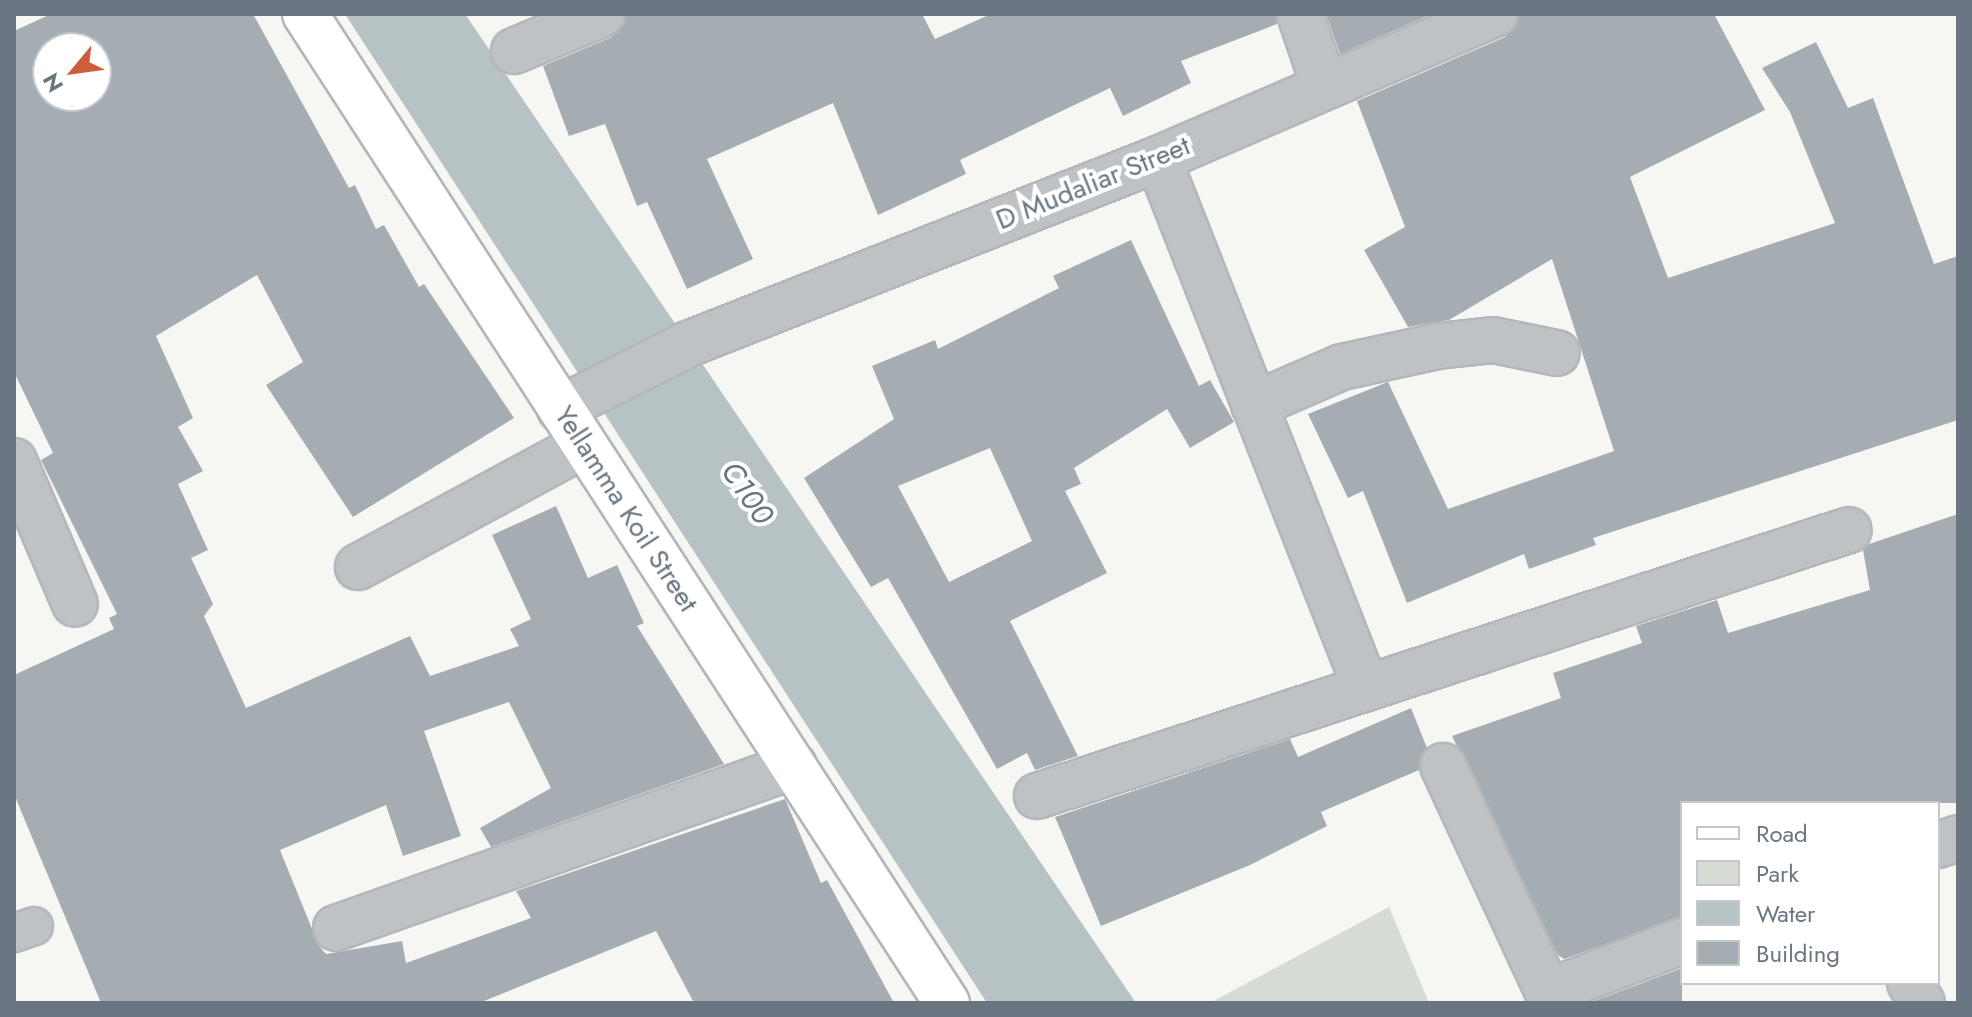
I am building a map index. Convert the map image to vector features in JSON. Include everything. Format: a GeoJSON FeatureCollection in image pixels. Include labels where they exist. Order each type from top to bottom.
{"type":"FeatureCollection","features":[{"type":"Feature","properties":{"kind":"street","name":"Yellamma Koil Street"},"geometry":{"type":"LineString","coordinates":[[305,14],[575,400],[584,445],[947,1003]]}},
{"type":"Feature","properties":{"kind":"street"},"geometry":{"type":"LineString","coordinates":[[514,51],[602,14]]}},
{"type":"Feature","properties":{"kind":"street"},"geometry":{"type":"LineString","coordinates":[[1300,14],[1324,85]]}},
{"type":"Feature","properties":{"kind":"street","name":"D Mudaliar Street"},"geometry":{"type":"LineString","coordinates":[[575,400],[688,344],[1158,159],[1495,14]]}},
{"type":"Feature","properties":{"kind":"street"},"geometry":{"type":"LineString","coordinates":[[1158,159],[1364,683]]}},
{"type":"Feature","properties":{"kind":"street"},"geometry":{"type":"LineString","coordinates":[[1254,405],[1342,367],[1438,346],[1493,340],[1557,353]]}},
{"type":"Feature","properties":{"kind":"street"},"geometry":{"type":"LineString","coordinates":[[358,567],[584,445]]}},
{"type":"Feature","properties":{"kind":"street"},"geometry":{"type":"LineString","coordinates":[[14,461],[75,604]]}},
{"type":"Feature","properties":{"kind":"street"},"geometry":{"type":"LineString","coordinates":[[1037,796],[1364,683],[1849,530]]}},
{"type":"Feature","properties":{"kind":"street"},"geometry":{"type":"LineString","coordinates":[[336,928],[794,766]]}},
{"type":"Feature","properties":{"kind":"street"},"geometry":{"type":"LineString","coordinates":[[1443,766],[1550,998],[1680,942]]}},
{"type":"Feature","properties":{"kind":"street"},"geometry":{"type":"LineString","coordinates":[[1911,985],[1922,1003]]}},
{"type":"Feature","properties":{"kind":"green space"},"geometry":{"type":"Polygon","coordinates":[[[1389,907],[1429,1003],[1210,1003],[1389,907]]]}},
{"type":"Feature","properties":{"kind":"water","name":"C100"},"geometry":{"type":"Polygon","coordinates":[[[345,14],[465,14],[1136,1003],[987,1003],[345,14]]]}},
{"type":"Feature","properties":{"kind":"building"},"geometry":{"type":"Polygon","coordinates":[[[51,14],[253,14],[349,188],[355,185],[376,229],[384,225],[419,287],[424,284],[514,418],[353,517],[266,385],[303,362],[257,275],[156,336],[193,418],[178,427],[203,471],[178,484],[208,550],[191,558],[213,604],[204,616],[246,708],[410,636],[430,676],[519,646],[510,629],[531,619],[492,535],[556,506],[588,578],[617,565],[644,623],[637,626],[724,764],[491,847],[480,828],[551,788],[509,702],[424,731],[461,836],[403,856],[386,805],[280,850],[319,946],[326,954],[402,941],[406,963],[531,918],[516,891],[785,799],[821,883],[827,880],[894,1003],[694,1003],[656,931],[479,1003],[101,1003],[14,794],[14,675],[114,629],[109,618],[117,614],[41,460],[53,453],[14,372],[14,31],[51,14]]]}},
{"type":"Feature","properties":{"kind":"building"},"geometry":{"type":"Polygon","coordinates":[[[626,14],[922,14],[935,39],[991,14],[1276,14],[1277,24],[1181,61],[1191,83],[1123,116],[1110,88],[960,160],[966,174],[878,215],[833,103],[707,159],[753,259],[687,289],[647,202],[637,206],[605,124],[569,136],[543,66],[612,37],[626,14]]]}},
{"type":"Feature","properties":{"kind":"building"},"geometry":{"type":"Polygon","coordinates":[[[1326,14],[1432,14],[1340,54],[1326,14]]]}},
{"type":"Feature","properties":{"kind":"building"},"geometry":{"type":"Polygon","coordinates":[[[1520,14],[1714,14],[1765,110],[1630,177],[1668,278],[1835,223],[1790,112],[1762,68],[1816,42],[1848,108],[1873,98],[1934,264],[1958,256],[1958,420],[1593,538],[1596,545],[1529,569],[1524,554],[1407,603],[1363,491],[1348,498],[1308,414],[1388,382],[1448,509],[1614,451],[1552,259],[1449,320],[1408,327],[1364,250],[1405,227],[1357,101],[1505,37],[1520,14]]]}},
{"type":"Feature","properties":{"kind":"building"},"geometry":{"type":"Polygon","coordinates":[[[1131,240],[1199,386],[1210,380],[1234,422],[1190,448],[1167,409],[1074,468],[1081,484],[1065,491],[1107,573],[1010,621],[1078,756],[1035,770],[1027,753],[997,769],[888,578],[871,587],[804,478],[894,419],[872,366],[935,340],[938,349],[1059,288],[1053,276],[1131,240]],[[990,448],[898,486],[949,582],[1032,541],[990,448]]]}},
{"type":"Feature","properties":{"kind":"building"},"geometry":{"type":"Polygon","coordinates":[[[1958,514],[1958,803],[1680,801],[1680,918],[1564,959],[1558,955],[1452,736],[1561,698],[1553,673],[1642,643],[1636,626],[1717,600],[1728,633],[1870,590],[1863,550],[1869,544],[1958,514]]]}},
{"type":"Feature","properties":{"kind":"building"},"geometry":{"type":"Polygon","coordinates":[[[1411,708],[1427,748],[1419,770],[1321,812],[1327,826],[1250,865],[1101,926],[1055,817],[1290,739],[1298,757],[1411,708]]]}},
{"type":"Feature","properties":{"kind":"building"},"geometry":{"type":"Polygon","coordinates":[[[1680,969],[1682,1003],[1589,1003],[1680,969]]]}}]}
